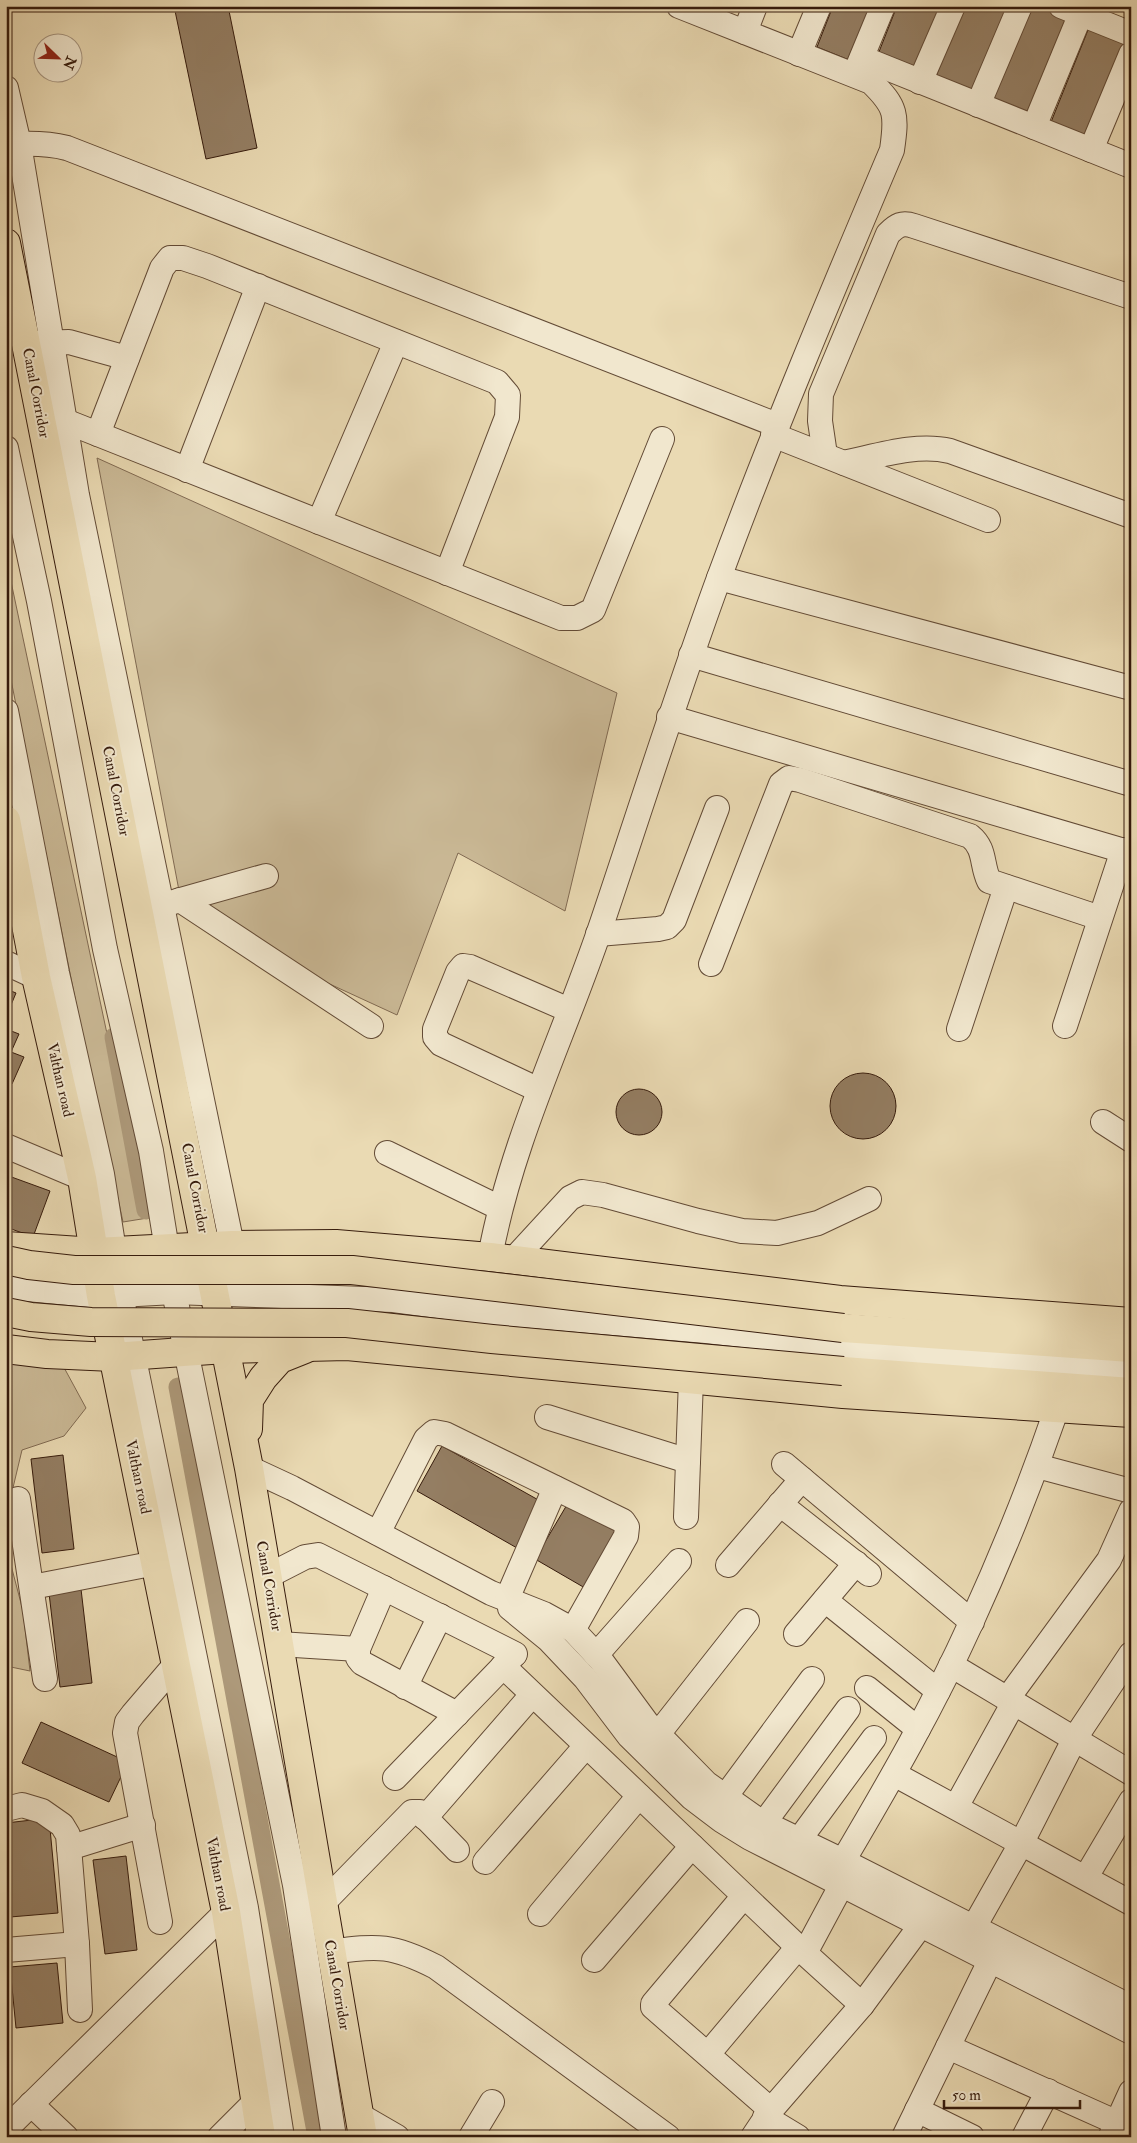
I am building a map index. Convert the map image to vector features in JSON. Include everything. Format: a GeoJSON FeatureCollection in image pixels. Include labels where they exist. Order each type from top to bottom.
{"type":"FeatureCollection","features":[{"type":"Feature","properties":{"kind":"main road","name":"Canal Corridor"},"geometry":{"type":"LineString","coordinates":[[6,243],[39,343],[219,1246],[214,1293],[250,1468],[361,2126]]}},
{"type":"Feature","properties":{"kind":"main road","name":"Valthan road"},"geometry":{"type":"LineString","coordinates":[[6,820],[36,977],[82,1178],[105,1251],[156,1563],[226,1912],[261,2137]]}},
{"type":"Feature","properties":{"kind":"main road"},"geometry":{"type":"LineString","coordinates":[[6,1246],[105,1251],[219,1246],[336,1244],[502,1258],[840,1300],[1131,1322]]}},
{"type":"Feature","properties":{"kind":"main road"},"geometry":{"type":"LineString","coordinates":[[6,1260],[29,1266],[74,1270],[352,1270],[843,1328],[1131,1348]]}},
{"type":"Feature","properties":{"kind":"main road"},"geometry":{"type":"LineString","coordinates":[[6,1312],[31,1317],[91,1322],[347,1323],[492,1339],[843,1371],[1131,1392]]}},
{"type":"Feature","properties":{"kind":"main road"},"geometry":{"type":"LineString","coordinates":[[6,1349],[47,1354],[123,1356],[225,1349],[347,1346],[843,1394],[1131,1413]]}},
{"type":"Feature","properties":{"kind":"main road"},"geometry":{"type":"LineString","coordinates":[[250,1468],[249,1400],[263,1378],[280,1359],[309,1347]]}},
{"type":"Feature","properties":{"kind":"street"},"geometry":{"type":"LineString","coordinates":[[678,6],[799,54],[920,82],[1131,166]]}},
{"type":"Feature","properties":{"kind":"street"},"geometry":{"type":"LineString","coordinates":[[745,32],[755,6]]}},
{"type":"Feature","properties":{"kind":"street"},"geometry":{"type":"LineString","coordinates":[[799,54],[819,6]]}},
{"type":"Feature","properties":{"kind":"street"},"geometry":{"type":"LineString","coordinates":[[858,67],[884,6]]}},
{"type":"Feature","properties":{"kind":"street"},"geometry":{"type":"LineString","coordinates":[[920,82],[953,6]]}},
{"type":"Feature","properties":{"kind":"street"},"geometry":{"type":"LineString","coordinates":[[978,105],[1020,6]]}},
{"type":"Feature","properties":{"kind":"street"},"geometry":{"type":"LineString","coordinates":[[1034,127],[1075,9],[1131,34]]}},
{"type":"Feature","properties":{"kind":"street"},"geometry":{"type":"LineString","coordinates":[[1091,150],[1131,54]]}},
{"type":"Feature","properties":{"kind":"street"},"geometry":{"type":"LineString","coordinates":[[502,1258],[500,1208],[518,1147],[598,934],[669,717],[775,430],[892,150],[896,122],[888,99],[858,67]]}},
{"type":"Feature","properties":{"kind":"street"},"geometry":{"type":"LineString","coordinates":[[6,88],[39,343],[65,422],[77,496],[170,902],[219,1246]]}},
{"type":"Feature","properties":{"kind":"street"},"geometry":{"type":"LineString","coordinates":[[12,144],[51,145],[66,148],[775,430],[834,459],[988,520]]}},
{"type":"Feature","properties":{"kind":"street"},"geometry":{"type":"LineString","coordinates":[[834,459],[820,420],[821,394],[888,234],[896,225],[905,223],[1131,297]]}},
{"type":"Feature","properties":{"kind":"street"},"geometry":{"type":"LineString","coordinates":[[98,434],[162,268],[170,258],[183,258],[258,286],[497,382],[508,395],[507,417],[447,573]]}},
{"type":"Feature","properties":{"kind":"street"},"geometry":{"type":"LineString","coordinates":[[186,470],[258,286]]}},
{"type":"Feature","properties":{"kind":"street"},"geometry":{"type":"LineString","coordinates":[[39,343],[69,342],[127,358]]}},
{"type":"Feature","properties":{"kind":"street"},"geometry":{"type":"LineString","coordinates":[[319,522],[396,342]]}},
{"type":"Feature","properties":{"kind":"street"},"geometry":{"type":"LineString","coordinates":[[65,422],[561,618],[577,618],[593,610],[662,439]]}},
{"type":"Feature","properties":{"kind":"street"},"geometry":{"type":"LineString","coordinates":[[6,448],[39,601],[105,949],[151,1151],[174,1292],[295,1885],[334,2137]]}},
{"type":"Feature","properties":{"kind":"street"},"geometry":{"type":"LineString","coordinates":[[834,459],[920,448],[935,448],[1131,516]]}},
{"type":"Feature","properties":{"kind":"street"},"geometry":{"type":"LineString","coordinates":[[719,578],[1131,688]]}},
{"type":"Feature","properties":{"kind":"street"},"geometry":{"type":"LineString","coordinates":[[692,655],[1131,784]]}},
{"type":"Feature","properties":{"kind":"street"},"geometry":{"type":"LineString","coordinates":[[6,711],[57,973],[102,1174],[105,1251]]}},
{"type":"Feature","properties":{"kind":"street"},"geometry":{"type":"LineString","coordinates":[[669,717],[1127,852],[1100,918],[1065,1026]]}},
{"type":"Feature","properties":{"kind":"street"},"geometry":{"type":"LineString","coordinates":[[711,964],[780,784],[789,778],[970,836],[978,843],[989,881],[1100,918]]}},
{"type":"Feature","properties":{"kind":"street"},"geometry":{"type":"LineString","coordinates":[[598,934],[658,929],[667,927],[674,920],[717,808]]}},
{"type":"Feature","properties":{"kind":"street"},"geometry":{"type":"LineString","coordinates":[[170,902],[266,876]]}},
{"type":"Feature","properties":{"kind":"street"},"geometry":{"type":"LineString","coordinates":[[959,1029],[1006,887]]}},
{"type":"Feature","properties":{"kind":"street"},"geometry":{"type":"LineString","coordinates":[[170,902],[372,1026]]}},
{"type":"Feature","properties":{"kind":"street"},"geometry":{"type":"LineString","coordinates":[[6,963],[36,977]]}},
{"type":"Feature","properties":{"kind":"street"},"geometry":{"type":"LineString","coordinates":[[539,1090],[441,1044],[435,1037],[435,1029],[458,972],[463,966],[470,967],[569,1010]]}},
{"type":"Feature","properties":{"kind":"street"},"geometry":{"type":"LineString","coordinates":[[1103,1122],[1131,1140]]}},
{"type":"Feature","properties":{"kind":"street"},"geometry":{"type":"LineString","coordinates":[[6,1146],[82,1178]]}},
{"type":"Feature","properties":{"kind":"street"},"geometry":{"type":"LineString","coordinates":[[387,1153],[500,1208]]}},
{"type":"Feature","properties":{"kind":"street"},"geometry":{"type":"LineString","coordinates":[[502,1258],[570,1198],[582,1192],[603,1195],[742,1231],[777,1233],[818,1222],[869,1199]]}},
{"type":"Feature","properties":{"kind":"street"},"geometry":{"type":"LineString","coordinates":[[6,1286],[111,1295],[174,1292],[393,1300],[484,1312],[706,1331],[926,1355],[1131,1372]]}},
{"type":"Feature","properties":{"kind":"street"},"geometry":{"type":"LineString","coordinates":[[123,1356],[246,1908],[282,2137]]}},
{"type":"Feature","properties":{"kind":"street"},"geometry":{"type":"LineString","coordinates":[[686,1517],[691,1379]]}},
{"type":"Feature","properties":{"kind":"street"},"geometry":{"type":"LineString","coordinates":[[708,2054],[801,1950],[845,1870],[938,1692],[972,1622],[1037,1466],[1057,1408]]}},
{"type":"Feature","properties":{"kind":"street"},"geometry":{"type":"LineString","coordinates":[[547,1417],[688,1461]]}},
{"type":"Feature","properties":{"kind":"street"},"geometry":{"type":"LineString","coordinates":[[378,1533],[426,1439],[434,1432],[445,1434],[623,1521],[627,1527],[626,1536],[573,1630]]}},
{"type":"Feature","properties":{"kind":"street"},"geometry":{"type":"LineString","coordinates":[[1037,1466],[1131,1490]]}},
{"type":"Feature","properties":{"kind":"street"},"geometry":{"type":"LineString","coordinates":[[250,1468],[499,1596],[544,1614],[573,1630],[596,1655],[647,1723],[706,1783],[725,1797],[764,1823],[799,1840],[845,1870],[926,1916],[990,1960],[1131,2032]]}},
{"type":"Feature","properties":{"kind":"street"},"geometry":{"type":"LineString","coordinates":[[728,1565],[780,1504],[793,1472],[972,1622]]}},
{"type":"Feature","properties":{"kind":"street"},"geometry":{"type":"LineString","coordinates":[[499,1596],[555,1488]]}},
{"type":"Feature","properties":{"kind":"street"},"geometry":{"type":"LineString","coordinates":[[18,1499],[45,1679]]}},
{"type":"Feature","properties":{"kind":"street"},"geometry":{"type":"LineString","coordinates":[[780,1504],[863,1568],[825,1600],[796,1634]]}},
{"type":"Feature","properties":{"kind":"street"},"geometry":{"type":"LineString","coordinates":[[956,1807],[1011,1700],[1109,1560],[1131,1511]]}},
{"type":"Feature","properties":{"kind":"street"},"geometry":{"type":"LineString","coordinates":[[268,1576],[305,1557],[318,1555],[440,1616],[509,1660],[532,1695],[801,1950],[862,2004]]}},
{"type":"Feature","properties":{"kind":"street"},"geometry":{"type":"LineString","coordinates":[[596,1655],[679,1561]]}},
{"type":"Feature","properties":{"kind":"street"},"geometry":{"type":"LineString","coordinates":[[32,1587],[156,1563]]}},
{"type":"Feature","properties":{"kind":"street"},"geometry":{"type":"LineString","coordinates":[[384,1588],[358,1649],[358,1658],[362,1663],[456,1714]]}},
{"type":"Feature","properties":{"kind":"street"},"geometry":{"type":"LineString","coordinates":[[499,1596],[538,1630],[585,1678],[629,1736],[692,1798],[721,1820],[750,1838],[845,1870]]}},
{"type":"Feature","properties":{"kind":"street"},"geometry":{"type":"LineString","coordinates":[[825,1600],[938,1692]]}},
{"type":"Feature","properties":{"kind":"street"},"geometry":{"type":"LineString","coordinates":[[405,1687],[440,1616]]}},
{"type":"Feature","properties":{"kind":"street"},"geometry":{"type":"LineString","coordinates":[[658,1734],[747,1621]]}},
{"type":"Feature","properties":{"kind":"street"},"geometry":{"type":"LineString","coordinates":[[395,1778],[538,1630]]}},
{"type":"Feature","properties":{"kind":"street"},"geometry":{"type":"LineString","coordinates":[[279,1644],[358,1649]]}},
{"type":"Feature","properties":{"kind":"street"},"geometry":{"type":"LineString","coordinates":[[974,1927],[1022,1842],[1076,1738],[1131,1654]]}},
{"type":"Feature","properties":{"kind":"street"},"geometry":{"type":"LineString","coordinates":[[160,1922],[125,1733],[127,1722],[175,1665]]}},
{"type":"Feature","properties":{"kind":"street"},"geometry":{"type":"LineString","coordinates":[[951,1665],[1076,1738],[1131,1773]]}},
{"type":"Feature","properties":{"kind":"street"},"geometry":{"type":"LineString","coordinates":[[725,1797],[812,1679]]}},
{"type":"Feature","properties":{"kind":"street"},"geometry":{"type":"LineString","coordinates":[[868,1688],[918,1729]]}},
{"type":"Feature","properties":{"kind":"street"},"geometry":{"type":"LineString","coordinates":[[425,1818],[532,1695]]}},
{"type":"Feature","properties":{"kind":"street"},"geometry":{"type":"LineString","coordinates":[[764,1823],[848,1709]]}},
{"type":"Feature","properties":{"kind":"street"},"geometry":{"type":"LineString","coordinates":[[799,1840],[874,1738]]}},
{"type":"Feature","properties":{"kind":"street"},"geometry":{"type":"LineString","coordinates":[[485,1862],[586,1746]]}},
{"type":"Feature","properties":{"kind":"street"},"geometry":{"type":"LineString","coordinates":[[894,1774],[1131,1903]]}},
{"type":"Feature","properties":{"kind":"street"},"geometry":{"type":"LineString","coordinates":[[540,1914],[639,1796]]}},
{"type":"Feature","properties":{"kind":"street"},"geometry":{"type":"LineString","coordinates":[[1086,1877],[1131,1801]]}},
{"type":"Feature","properties":{"kind":"street"},"geometry":{"type":"LineString","coordinates":[[6,1809],[22,1805],[42,1811],[62,1824],[68,1835],[77,1944],[80,2010]]}},
{"type":"Feature","properties":{"kind":"street"},"geometry":{"type":"LineString","coordinates":[[323,1903],[412,1812],[420,1812],[457,1850]]}},
{"type":"Feature","properties":{"kind":"street"},"geometry":{"type":"LineString","coordinates":[[69,1848],[143,1825]]}},
{"type":"Feature","properties":{"kind":"street"},"geometry":{"type":"LineString","coordinates":[[594,1960],[692,1846]]}},
{"type":"Feature","properties":{"kind":"street"},"geometry":{"type":"LineString","coordinates":[[744,1896],[653,2004],[653,2007],[708,2054],[763,2121],[798,2137]]}},
{"type":"Feature","properties":{"kind":"street"},"geometry":{"type":"LineString","coordinates":[[11,2137],[6,2130],[226,1912]]}},
{"type":"Feature","properties":{"kind":"street"},"geometry":{"type":"LineString","coordinates":[[926,1916],[974,1927],[1131,2007]]}},
{"type":"Feature","properties":{"kind":"street"},"geometry":{"type":"LineString","coordinates":[[763,2121],[862,2004],[926,1916]]}},
{"type":"Feature","properties":{"kind":"street"},"geometry":{"type":"LineString","coordinates":[[6,1950],[77,1944]]}},
{"type":"Feature","properties":{"kind":"street"},"geometry":{"type":"LineString","coordinates":[[331,1952],[368,1946],[398,1949],[436,1967],[668,2137]]}},
{"type":"Feature","properties":{"kind":"street"},"geometry":{"type":"LineString","coordinates":[[904,2137],[990,1960]]}},
{"type":"Feature","properties":{"kind":"street"},"geometry":{"type":"LineString","coordinates":[[948,2047],[1048,2092],[1119,2129],[1131,2092]]}},
{"type":"Feature","properties":{"kind":"street"},"geometry":{"type":"LineString","coordinates":[[1024,2137],[1048,2092]]}},
{"type":"Feature","properties":{"kind":"street"},"geometry":{"type":"LineString","coordinates":[[220,2137],[256,2102]]}},
{"type":"Feature","properties":{"kind":"street"},"geometry":{"type":"LineString","coordinates":[[471,2137],[492,2102]]}},
{"type":"Feature","properties":{"kind":"street"},"geometry":{"type":"LineString","coordinates":[[32,2104],[66,2137]]}},
{"type":"Feature","properties":{"kind":"street"},"geometry":{"type":"LineString","coordinates":[[917,2110],[972,2137]]}},
{"type":"Feature","properties":{"kind":"street"},"geometry":{"type":"LineString","coordinates":[[361,2126],[397,2137]]}},
{"type":"Feature","properties":{"kind":"shaded area"},"geometry":{"type":"Polygon","coordinates":[[[97,458],[617,693],[565,911],[458,853],[397,1015],[184,917],[97,458]]]}},
{"type":"Feature","properties":{"kind":"shaded area"},"geometry":{"type":"Polygon","coordinates":[[[6,558],[120,1095],[154,1217],[123,1222],[76,1003],[6,655],[6,558]]]}},
{"type":"Feature","properties":{"kind":"shaded area"},"geometry":{"type":"Polygon","coordinates":[[[6,1360],[61,1362],[86,1408],[64,1436],[22,1450],[6,1517],[6,1360]]]}},
{"type":"Feature","properties":{"kind":"shaded area"},"geometry":{"type":"Polygon","coordinates":[[[6,1546],[23,1611],[30,1671],[6,1666],[6,1546]]]}},
{"type":"Feature","properties":{"kind":"building"},"geometry":{"type":"Polygon","coordinates":[[[174,6],[228,6],[257,148],[206,159],[174,6]]]}},
{"type":"Feature","properties":{"kind":"building"},"geometry":{"type":"Polygon","coordinates":[[[833,6],[876,6],[854,62],[817,47],[833,6]]]}},
{"type":"Feature","properties":{"kind":"building"},"geometry":{"type":"Polygon","coordinates":[[[897,6],[940,6],[912,77],[875,62],[897,6]]]}},
{"type":"Feature","properties":{"kind":"building"},"geometry":{"type":"Polygon","coordinates":[[[964,6],[1007,6],[971,96],[934,81],[964,6]]]}},
{"type":"Feature","properties":{"kind":"building"},"geometry":{"type":"Polygon","coordinates":[[[1030,6],[1049,6],[1070,15],[1027,122],[989,107],[1030,6]]]}},
{"type":"Feature","properties":{"kind":"building"},"geometry":{"type":"Polygon","coordinates":[[[1090,25],[1127,39],[1084,147],[1047,132],[1090,25]]]}},
{"type":"Feature","properties":{"kind":"building"},"geometry":{"type":"Polygon","coordinates":[[[6,923],[10,943],[6,941],[6,923]]]}},
{"type":"Feature","properties":{"kind":"building"},"geometry":{"type":"Polygon","coordinates":[[[6,989],[16,993],[6,1017],[6,989]]]}},
{"type":"Feature","properties":{"kind":"building"},"geometry":{"type":"Polygon","coordinates":[[[6,1029],[19,1034],[11,1052],[24,1057],[12,1084],[6,1081],[6,1029]]]}},
{"type":"Feature","properties":{"kind":"building"},"geometry":{"type":"Polygon","coordinates":[[[857,1073],[869,1073],[887,1082],[894,1093],[896,1106],[894,1119],[887,1130],[876,1137],[857,1139],[844,1134],[835,1125],[830,1112],[830,1100],[835,1087],[844,1078],[857,1073]]]}},
{"type":"Feature","properties":{"kind":"building"},"geometry":{"type":"Polygon","coordinates":[[[634,1089],[644,1089],[656,1095],[661,1103],[661,1121],[656,1129],[648,1134],[634,1135],[626,1132],[619,1125],[616,1117],[616,1107],[619,1099],[626,1092],[634,1089]]]}},
{"type":"Feature","properties":{"kind":"building"},"geometry":{"type":"Polygon","coordinates":[[[6,1175],[50,1191],[33,1237],[6,1227],[6,1175]]]}},
{"type":"Feature","properties":{"kind":"building"},"geometry":{"type":"Polygon","coordinates":[[[442,1446],[542,1502],[517,1548],[417,1491],[442,1446]]]}},
{"type":"Feature","properties":{"kind":"building"},"geometry":{"type":"Polygon","coordinates":[[[63,1455],[74,1549],[42,1553],[31,1459],[63,1455]]]}},
{"type":"Feature","properties":{"kind":"building"},"geometry":{"type":"Polygon","coordinates":[[[568,1503],[618,1532],[585,1588],[535,1559],[568,1503]]]}},
{"type":"Feature","properties":{"kind":"building"},"geometry":{"type":"Polygon","coordinates":[[[81,1589],[92,1683],[60,1687],[49,1593],[81,1589]]]}},
{"type":"Feature","properties":{"kind":"building"},"geometry":{"type":"Polygon","coordinates":[[[41,1722],[128,1762],[109,1802],[22,1763],[41,1722]]]}},
{"type":"Feature","properties":{"kind":"building"},"geometry":{"type":"Polygon","coordinates":[[[49,1818],[58,1913],[10,1917],[6,1878],[6,1823],[49,1818]]]}},
{"type":"Feature","properties":{"kind":"building"},"geometry":{"type":"Polygon","coordinates":[[[126,1856],[137,1950],[105,1954],[93,1860],[126,1856]]]}},
{"type":"Feature","properties":{"kind":"building"},"geometry":{"type":"Polygon","coordinates":[[[57,1963],[63,2023],[16,2028],[10,1967],[57,1963]]]}},
{"type":"Feature","properties":{"kind":"waterway"},"geometry":{"type":"LineString","coordinates":[[114,1037],[146,1210]]}},
{"type":"Feature","properties":{"kind":"waterway"},"geometry":{"type":"LineString","coordinates":[[178,1387],[317,2137]]}}]}
